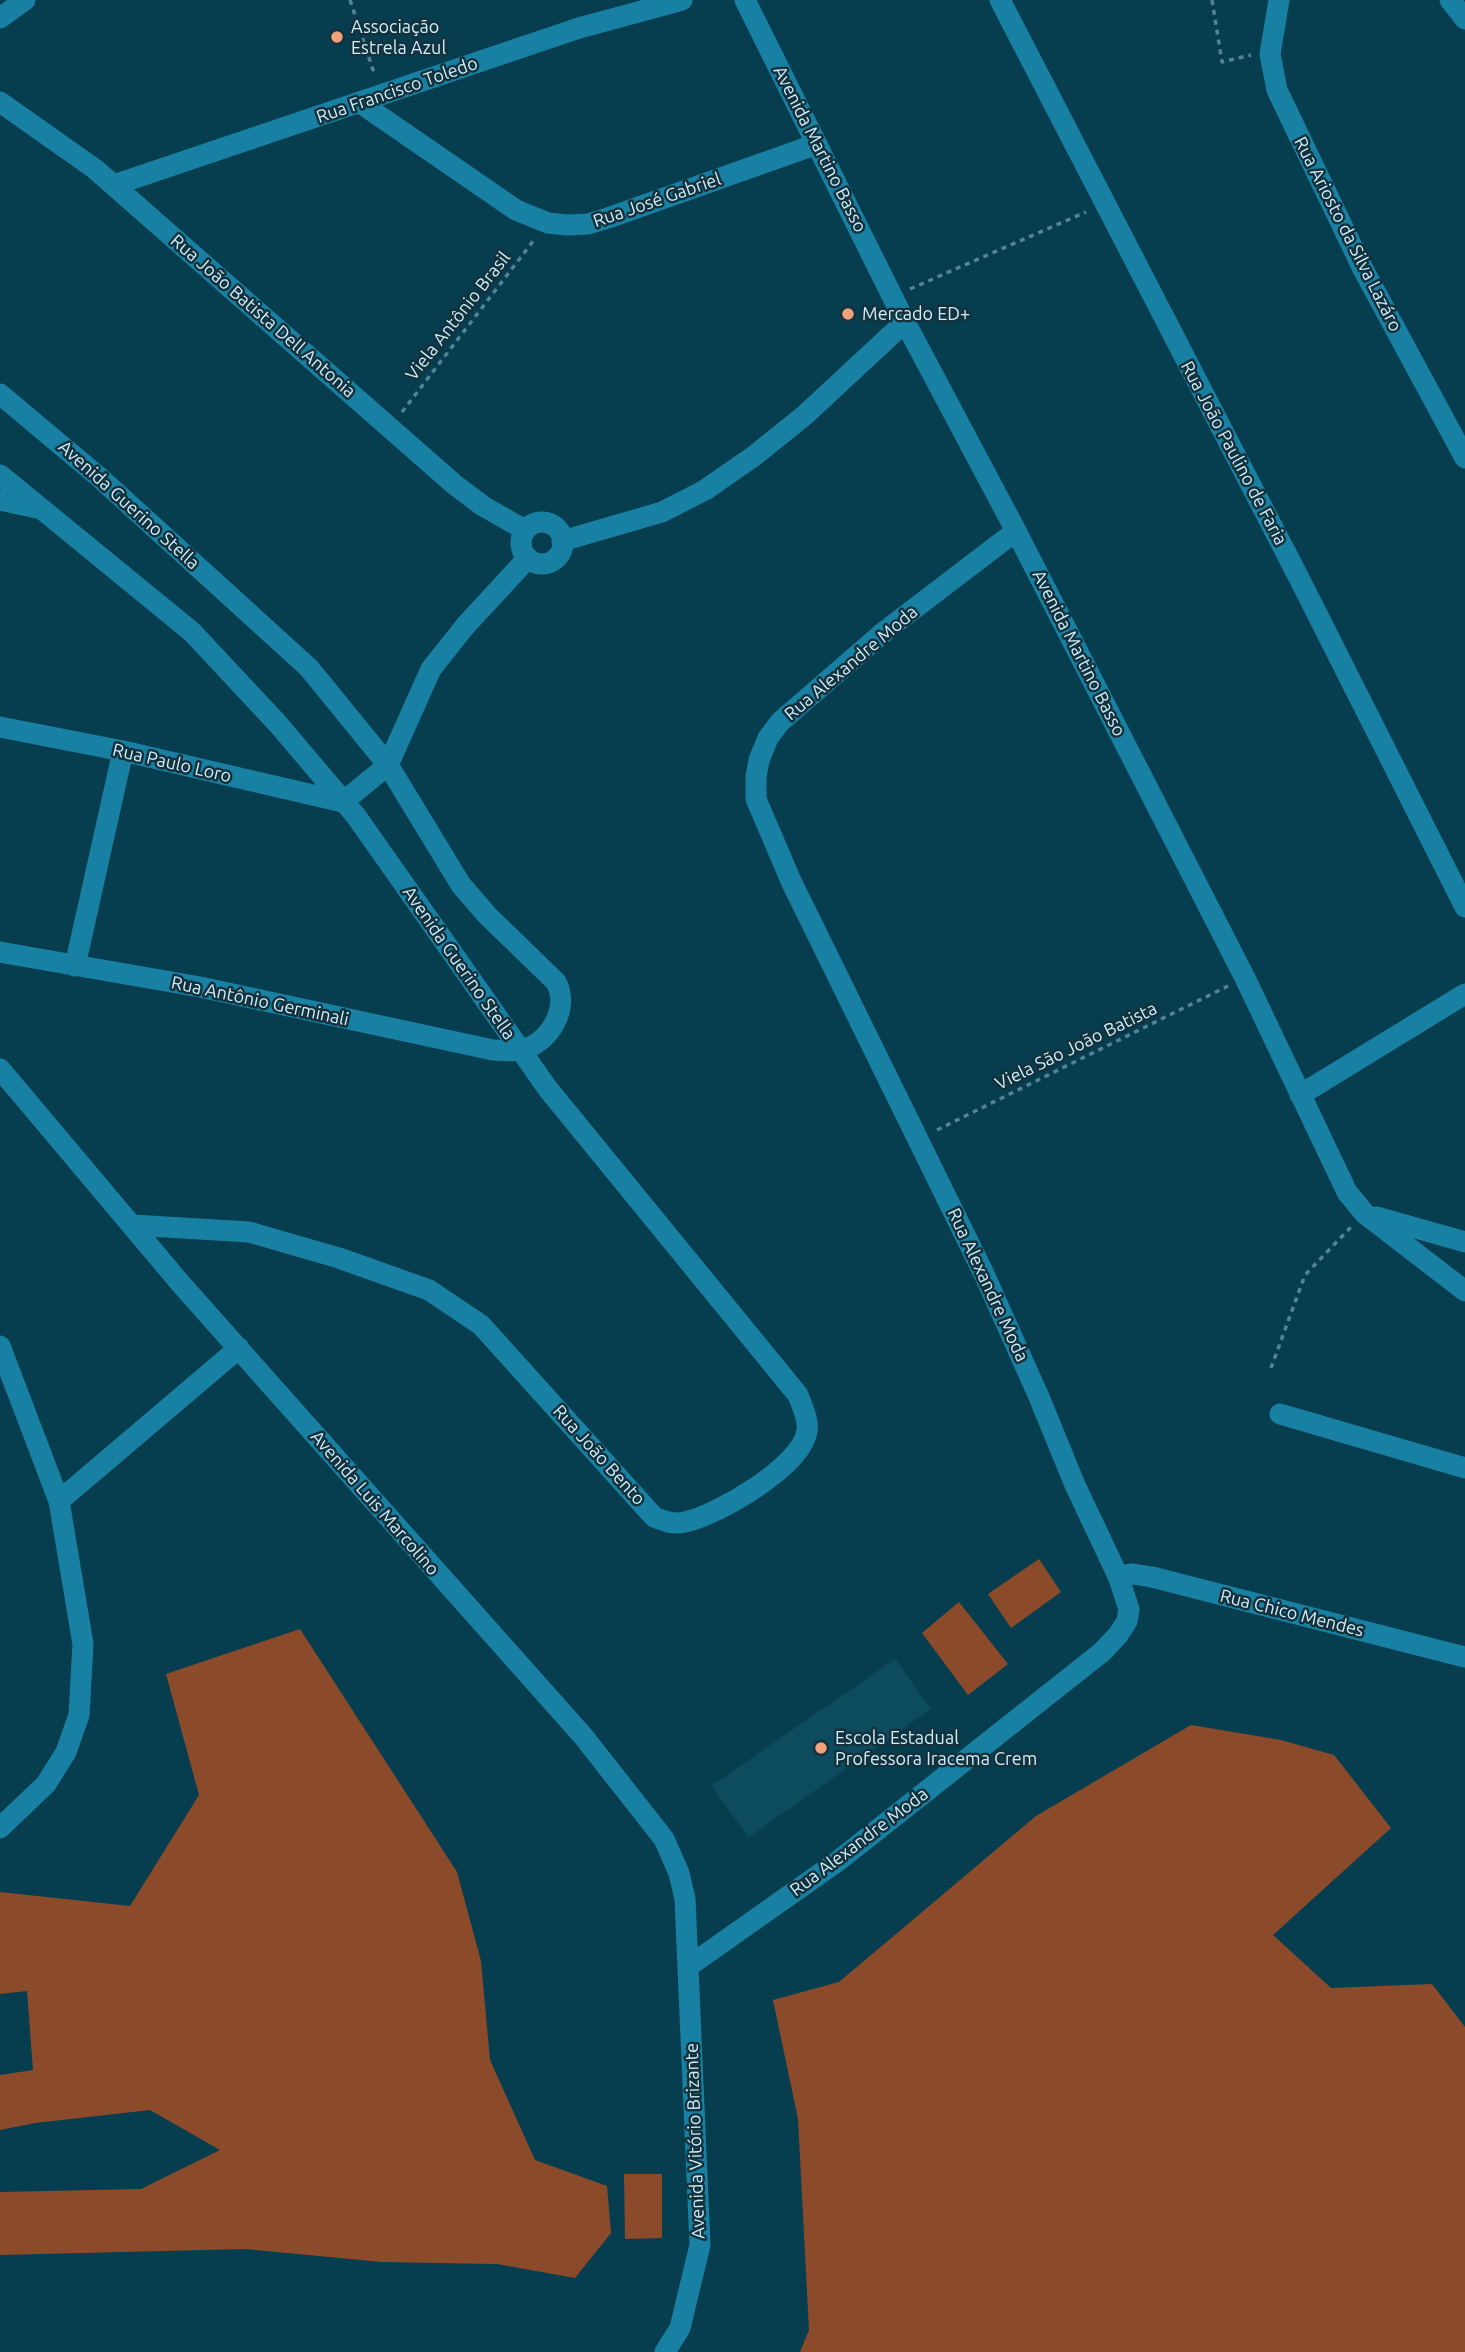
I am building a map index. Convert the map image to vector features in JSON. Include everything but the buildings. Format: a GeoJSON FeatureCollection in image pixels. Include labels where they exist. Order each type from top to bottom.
{"type":"FeatureCollection","features":[{"type":"Feature","properties":{"kind":"street"},"geometry":{"type":"LineString","coordinates":[[0,18],[25,0]]}},
{"type":"Feature","properties":{"kind":"street","name":"Rua Francisco Toledo"},"geometry":{"type":"LineString","coordinates":[[114,186],[579,29],[682,0]]}},
{"type":"Feature","properties":{"kind":"street","name":"Avenida Martino Basso"},"geometry":{"type":"LineString","coordinates":[[745,0],[905,322],[1016,531],[1245,978],[1347,1192],[1365,1213],[1465,1291]]}},
{"type":"Feature","properties":{"kind":"street","name":"Rua João Paulino de Faria"},"geometry":{"type":"LineString","coordinates":[[1000,0],[1300,580],[1465,907]]}},
{"type":"Feature","properties":{"kind":"street","name":"Rua Ariosto da Silva Lazáro"},"geometry":{"type":"LineString","coordinates":[[1279,0],[1270,54],[1277,90],[1363,269],[1465,458]]}},
{"type":"Feature","properties":{"kind":"street"},"geometry":{"type":"LineString","coordinates":[[1450,0],[1465,19]]}},
{"type":"Feature","properties":{"kind":"street","name":"Rua João Batista Dell Antonia"},"geometry":{"type":"LineString","coordinates":[[0,102],[95,169],[455,485],[483,506],[525,530]]}},
{"type":"Feature","properties":{"kind":"street","name":"Rua José Gabriel"},"geometry":{"type":"LineString","coordinates":[[359,102],[516,209],[548,223],[588,224],[817,144]]}},
{"type":"Feature","properties":{"kind":"street"},"geometry":{"type":"LineString","coordinates":[[562,541],[662,512],[705,490],[754,456],[805,415],[905,322]]}},
{"type":"Feature","properties":{"kind":"street","name":"Avenida Guerino Stella"},"geometry":{"type":"LineString","coordinates":[[0,394],[99,477],[309,668],[388,765],[461,885],[487,915],[550,974],[562,993],[561,1008],[549,1032],[537,1042],[520,1050],[356,816],[278,724],[192,632],[0,475]]}},
{"type":"Feature","properties":{"kind":"street"},"geometry":{"type":"LineString","coordinates":[[0,500],[43,510]]}},
{"type":"Feature","properties":{"kind":"street"},"geometry":{"type":"LineString","coordinates":[[536,523],[548,523],[558,530],[562,541],[559,555],[547,563],[533,562],[527,558],[521,544],[525,530],[536,523]]}},
{"type":"Feature","properties":{"kind":"street","name":"Rua Alexandre Moda"},"geometry":{"type":"LineString","coordinates":[[689,1966],[838,1861],[1102,1652],[1127,1621],[1129,1609],[1118,1576],[1075,1485],[1039,1397],[919,1139],[791,881],[757,799],[755,777],[759,760],[768,738],[780,722],[885,631],[1016,531]]}},
{"type":"Feature","properties":{"kind":"street"},"geometry":{"type":"LineString","coordinates":[[343,802],[388,765],[431,669],[466,625],[527,558]]}},
{"type":"Feature","properties":{"kind":"street","name":"Rua Paulo Loro"},"geometry":{"type":"LineString","coordinates":[[0,727],[123,751],[343,802]]}},
{"type":"Feature","properties":{"kind":"street"},"geometry":{"type":"LineString","coordinates":[[75,966],[123,751]]}},
{"type":"Feature","properties":{"kind":"street","name":"Rua Antônio Germinali"},"geometry":{"type":"LineString","coordinates":[[0,952],[200,987],[493,1049],[520,1050]]}},
{"type":"Feature","properties":{"kind":"street"},"geometry":{"type":"LineString","coordinates":[[1300,1095],[1465,994]]}},
{"type":"Feature","properties":{"kind":"street","name":"Rua João Bento"},"geometry":{"type":"LineString","coordinates":[[133,1225],[248,1232],[339,1258],[429,1290],[481,1325],[654,1517],[671,1523],[685,1522],[725,1508],[777,1471],[801,1450],[808,1430],[798,1395],[548,1089],[520,1050]]}},
{"type":"Feature","properties":{"kind":"street","name":"Avenida Luis Marcolino"},"geometry":{"type":"LineString","coordinates":[[0,1069],[239,1348],[583,1736],[664,1839],[679,1873],[685,1899],[689,1966]]}},
{"type":"Feature","properties":{"kind":"street"},"geometry":{"type":"LineString","coordinates":[[1365,1213],[1465,1241]]}},
{"type":"Feature","properties":{"kind":"street"},"geometry":{"type":"LineString","coordinates":[[0,1346],[59,1501],[83,1644],[79,1715],[66,1752],[46,1784],[0,1828]]}},
{"type":"Feature","properties":{"kind":"street"},"geometry":{"type":"LineString","coordinates":[[59,1501],[239,1348]]}},
{"type":"Feature","properties":{"kind":"street"},"geometry":{"type":"LineString","coordinates":[[1280,1414],[1465,1468]]}},
{"type":"Feature","properties":{"kind":"street","name":"Rua Chico Mendes"},"geometry":{"type":"LineString","coordinates":[[1118,1576],[1133,1574],[1152,1577],[1465,1657]]}},
{"type":"Feature","properties":{"kind":"street","name":"Avenida Vitório Brizante"},"geometry":{"type":"LineString","coordinates":[[665,2352],[680,2328],[700,2245],[689,1966]]}},
{"type":"Feature","properties":{"kind":"path"},"geometry":{"type":"LineString","coordinates":[[350,0],[381,95]]}},
{"type":"Feature","properties":{"kind":"path"},"geometry":{"type":"LineString","coordinates":[[1212,0],[1222,62],[1258,53]]}},
{"type":"Feature","properties":{"kind":"path"},"geometry":{"type":"LineString","coordinates":[[894,297],[1104,205]]}},
{"type":"Feature","properties":{"kind":"path","name":"Viela Antônio Brasil"},"geometry":{"type":"LineString","coordinates":[[390,427],[548,223]]}},
{"type":"Feature","properties":{"kind":"path","name":"Viela São João Batista"},"geometry":{"type":"LineString","coordinates":[[919,1139],[1245,978]]}},
{"type":"Feature","properties":{"kind":"path"},"geometry":{"type":"LineString","coordinates":[[1271,1368],[1304,1275],[1365,1213]]}},
{"type":"Feature","properties":{"kind":"shaded area"},"geometry":{"type":"Polygon","coordinates":[[[1039,1559],[1061,1592],[1011,1628],[988,1594],[1039,1559]]]}},
{"type":"Feature","properties":{"kind":"shaded area"},"geometry":{"type":"Polygon","coordinates":[[[959,1602],[1008,1664],[968,1695],[922,1633],[959,1602]]]}},
{"type":"Feature","properties":{"kind":"shaded area"},"geometry":{"type":"Polygon","coordinates":[[[300,1629],[457,1872],[481,1961],[490,2060],[535,2160],[607,2186],[611,2233],[575,2278],[497,2264],[382,2262],[245,2249],[0,2255],[0,2192],[141,2189],[220,2150],[150,2110],[35,2123],[0,2130],[0,2075],[33,2070],[27,1991],[0,1994],[0,1892],[130,1906],[199,1795],[166,1674],[300,1629]]]}},
{"type":"Feature","properties":{"kind":"shaded area","name":"Escola Estadual Professora Iracema Crem"},"geometry":{"type":"Polygon","coordinates":[[[895,1659],[931,1709],[749,1837],[711,1786],[895,1659]]]}},
{"type":"Feature","properties":{"kind":"shaded area"},"geometry":{"type":"Polygon","coordinates":[[[1191,1725],[1281,1740],[1334,1755],[1391,1828],[1273,1935],[1331,1988],[1432,1984],[1465,2027],[1465,2352],[800,2352],[809,2330],[798,2119],[773,2000],[839,1982],[1036,1816],[1191,1725]]]}},
{"type":"Feature","properties":{"kind":"shaded area"},"geometry":{"type":"Polygon","coordinates":[[[624,2174],[662,2174],[662,2238],[625,2239],[624,2174]]]}},
{"type":"Feature","properties":{"kind":"place","name":"Associação Estrela Azul"},"geometry":{"type":"Point","coordinates":[337,37]}},
{"type":"Feature","properties":{"kind":"place","name":"Mercado ED+"},"geometry":{"type":"Point","coordinates":[848,314]}},
{"type":"Feature","properties":{"kind":"place","name":"Escola Estadual Professora Iracema Crem"},"geometry":{"type":"Point","coordinates":[821,1748]}}]}
